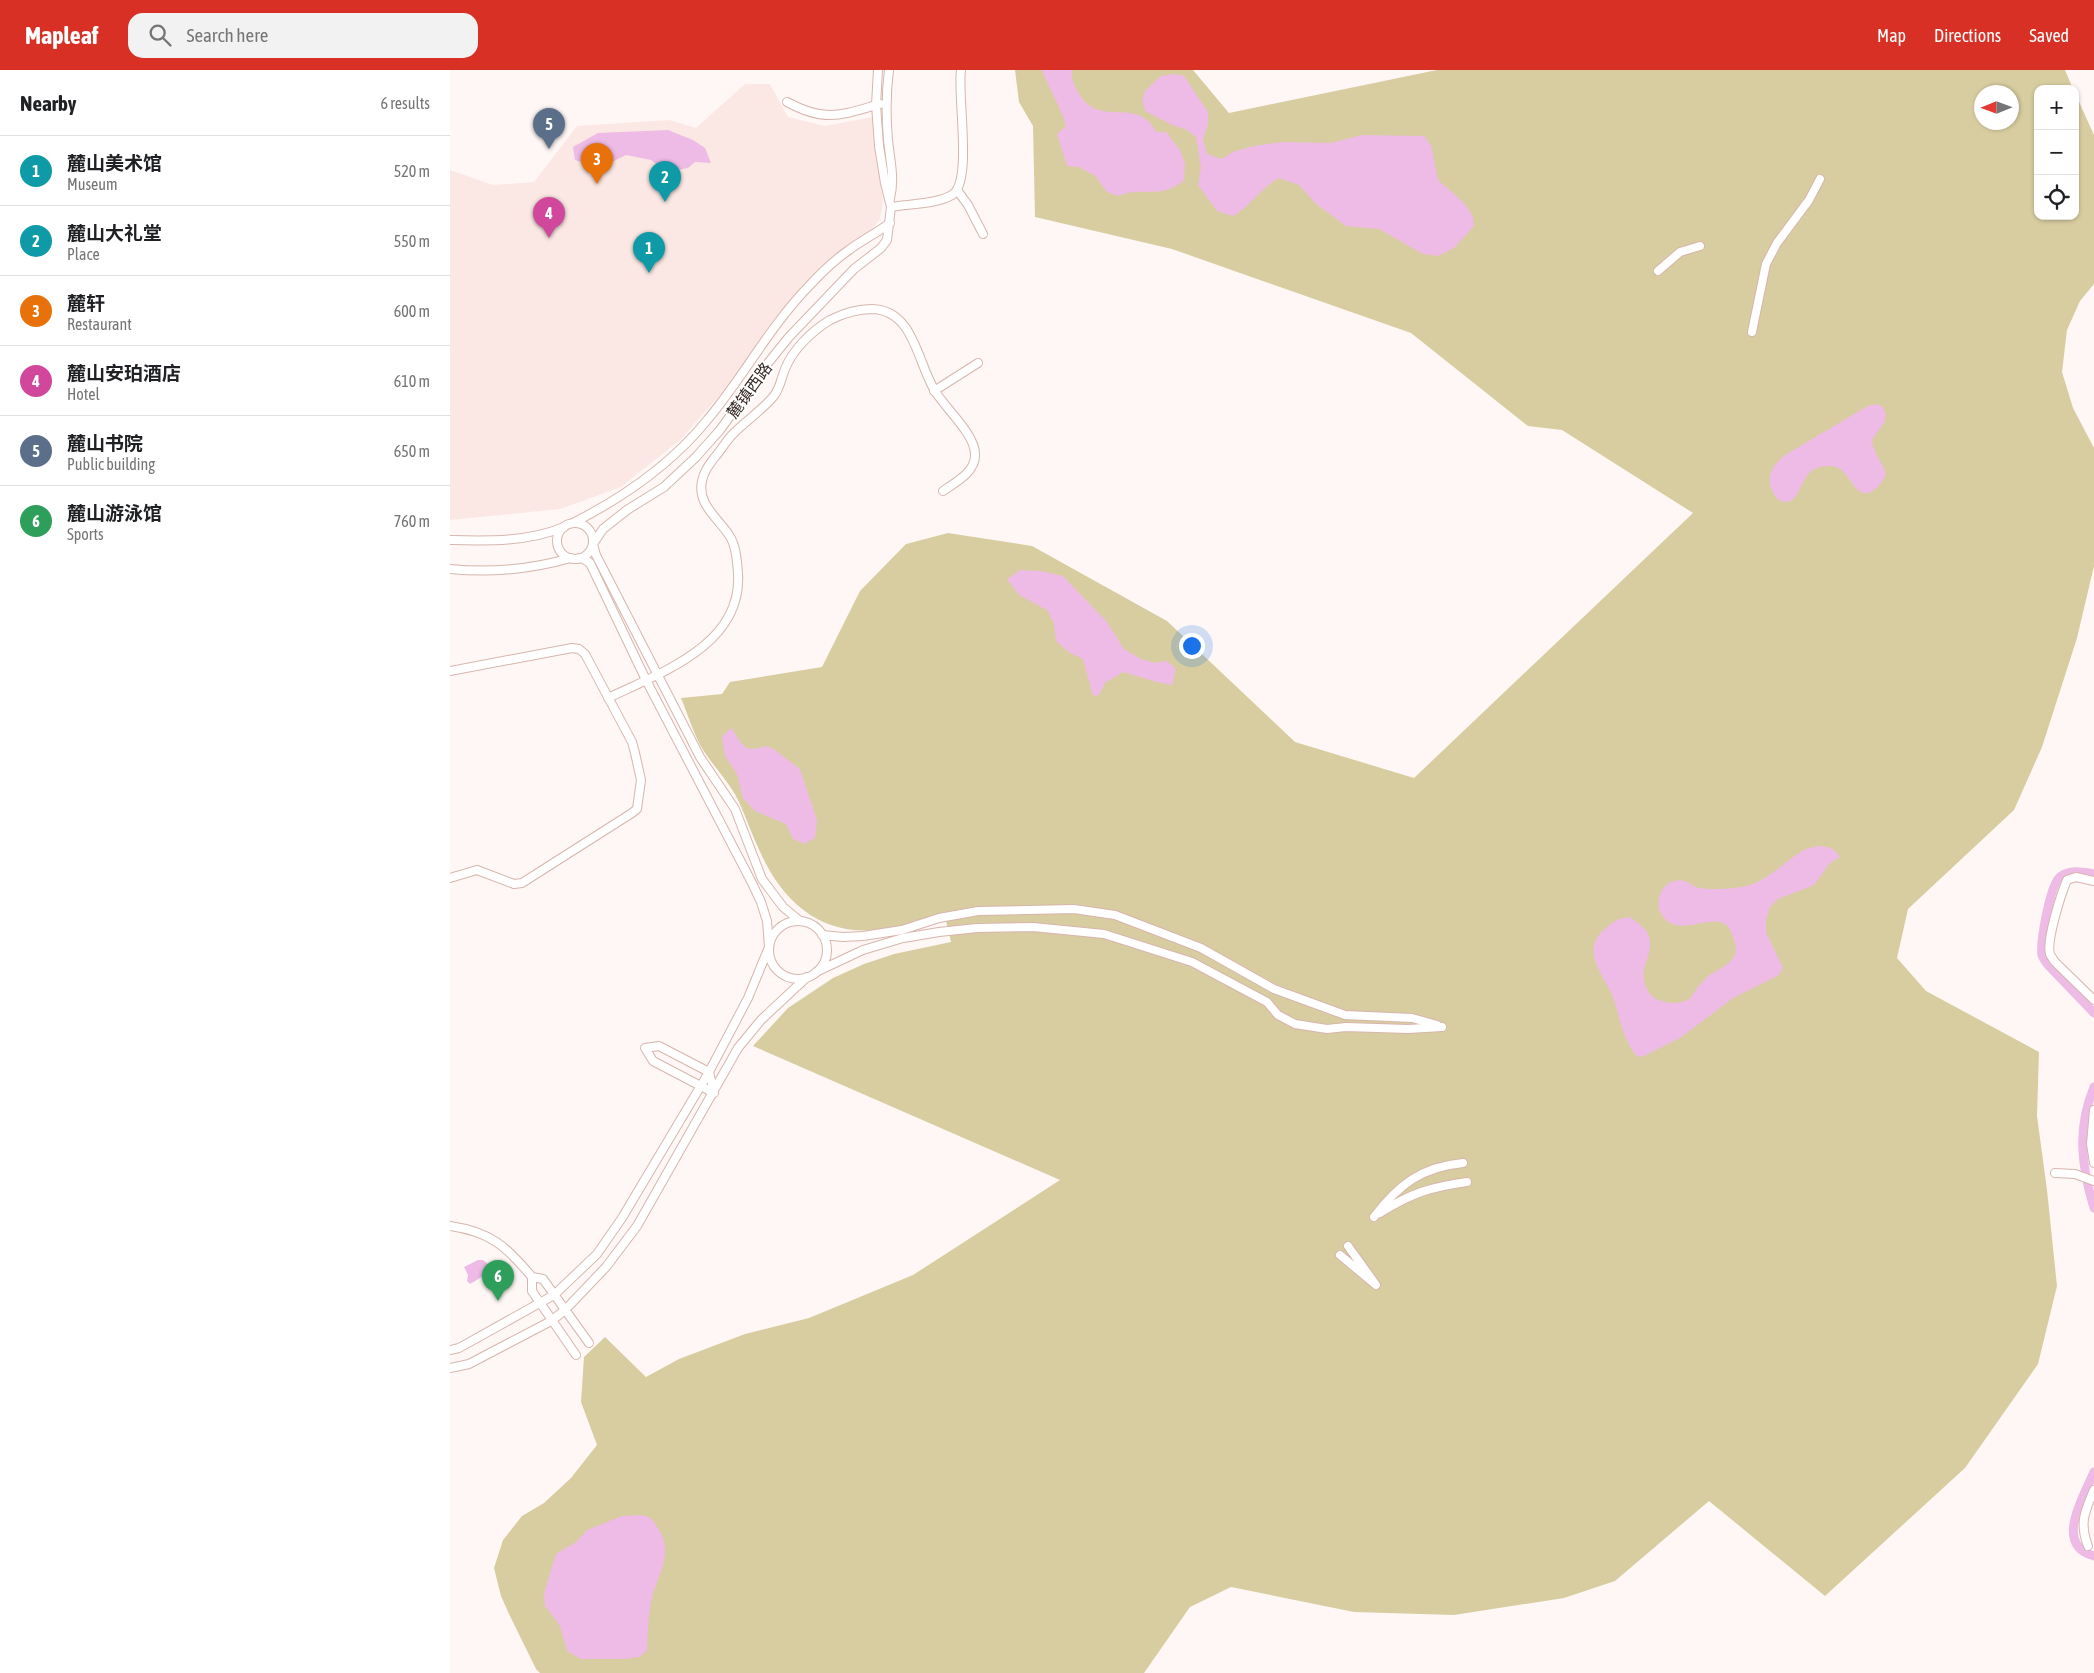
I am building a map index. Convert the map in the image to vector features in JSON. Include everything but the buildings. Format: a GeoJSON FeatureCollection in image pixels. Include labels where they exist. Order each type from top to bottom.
{"type":"FeatureCollection","features":[{"type":"Feature","properties":{"kind":"street"},"geometry":{"type":"LineString","coordinates":[[878,70],[876,105],[882,167],[890,202]]}},
{"type":"Feature","properties":{"kind":"street"},"geometry":{"type":"LineString","coordinates":[[889,70],[886,102],[893,186],[890,202]]}},
{"type":"Feature","properties":{"kind":"street"},"geometry":{"type":"LineString","coordinates":[[890,202],[946,198],[957,190],[962,175],[963,151],[960,100],[961,70]]}},
{"type":"Feature","properties":{"kind":"street"},"geometry":{"type":"LineString","coordinates":[[787,102],[802,110],[830,116],[844,115],[886,102]]}},
{"type":"Feature","properties":{"kind":"street"},"geometry":{"type":"LineString","coordinates":[[1752,332],[1766,264],[1777,243],[1809,200],[1820,179]]}},
{"type":"Feature","properties":{"kind":"street"},"geometry":{"type":"LineString","coordinates":[[957,190],[968,205],[984,234]]}},
{"type":"Feature","properties":{"kind":"street","name":"麓镇西路"},"geometry":{"type":"LineString","coordinates":[[593,544],[603,529],[664,487],[696,457],[720,430],[789,337],[854,269],[881,248],[887,240],[890,223],[890,202]]}},
{"type":"Feature","properties":{"kind":"street"},"geometry":{"type":"LineString","coordinates":[[450,540],[501,541],[542,535],[573,523],[628,491],[658,470],[685,445],[708,419],[773,330],[808,286],[846,252],[890,223]]}},
{"type":"Feature","properties":{"kind":"street"},"geometry":{"type":"LineString","coordinates":[[1658,271],[1680,252],[1700,246]]}},
{"type":"Feature","properties":{"kind":"street"},"geometry":{"type":"LineString","coordinates":[[608,698],[679,665],[700,649],[725,624],[735,604],[738,580],[737,560],[730,537],[704,504],[701,493],[705,471],[733,434],[772,398],[778,389],[792,355],[803,342],[829,321],[850,311],[863,309],[882,310],[897,317],[909,333],[934,391],[971,440],[975,454],[968,474],[943,491]]}},
{"type":"Feature","properties":{"kind":"street"},"geometry":{"type":"LineString","coordinates":[[934,391],[978,363]]}},
{"type":"Feature","properties":{"kind":"street"},"geometry":{"type":"LineString","coordinates":[[573,523],[583,525],[591,533],[596,555],[657,676],[700,757],[736,809],[762,879],[783,907],[800,921]]}},
{"type":"Feature","properties":{"kind":"street"},"geometry":{"type":"LineString","coordinates":[[564,527],[558,535],[558,544],[562,553],[573,558],[582,558],[590,563],[646,680],[752,883],[767,921],[770,958],[784,976],[796,979],[807,977]]}},
{"type":"Feature","properties":{"kind":"street"},"geometry":{"type":"LineString","coordinates":[[450,569],[508,570],[551,564],[587,554],[593,544]]}},
{"type":"Feature","properties":{"kind":"street"},"geometry":{"type":"LineString","coordinates":[[450,671],[572,648],[579,649],[585,654],[632,742],[641,780],[636,809],[522,883],[514,884],[477,870],[450,878]]}},
{"type":"Feature","properties":{"kind":"street"},"geometry":{"type":"LineString","coordinates":[[688,762],[700,757]]}},
{"type":"Feature","properties":{"kind":"street"},"geometry":{"type":"LineString","coordinates":[[2094,882],[2076,877],[2067,880],[2061,894],[2050,944],[2050,954],[2054,961],[2094,1000]]}},
{"type":"Feature","properties":{"kind":"street"},"geometry":{"type":"LineString","coordinates":[[752,883],[762,879]]}},
{"type":"Feature","properties":{"kind":"street"},"geometry":{"type":"LineString","coordinates":[[450,1368],[470,1364],[551,1321],[565,1310],[606,1267],[637,1226],[738,1048],[760,1020],[807,977],[863,950],[903,938],[977,928],[1033,927],[1104,934],[1192,962],[1266,1002],[1278,1015],[1295,1024],[1327,1029],[1346,1027],[1408,1029],[1442,1027],[1412,1018],[1344,1015],[1315,1006],[1274,989],[1201,948],[1116,915],[1074,909],[978,911],[939,918],[902,930],[864,936],[822,935]]}},
{"type":"Feature","properties":{"kind":"street"},"geometry":{"type":"LineString","coordinates":[[450,1350],[459,1348],[554,1295],[602,1247],[622,1218],[701,1086],[748,998],[772,936],[779,927],[789,922],[800,921],[809,923],[822,935],[826,944],[826,955],[822,965],[816,972]]}},
{"type":"Feature","properties":{"kind":"street"},"geometry":{"type":"LineString","coordinates":[[902,930],[903,938]]}},
{"type":"Feature","properties":{"kind":"street"},"geometry":{"type":"LineString","coordinates":[[659,1046],[708,1072],[714,1093],[653,1061],[645,1048],[659,1046]]}},
{"type":"Feature","properties":{"kind":"street"},"geometry":{"type":"LineString","coordinates":[[2094,1111],[2091,1144],[2094,1163]]}},
{"type":"Feature","properties":{"kind":"street"},"geometry":{"type":"LineString","coordinates":[[1463,1162],[1445,1164],[1426,1171],[1406,1182],[1388,1198],[1374,1217],[1411,1195],[1434,1186],[1467,1182]]}},
{"type":"Feature","properties":{"kind":"street"},"geometry":{"type":"LineString","coordinates":[[2055,1173],[2075,1174],[2092,1180]]}},
{"type":"Feature","properties":{"kind":"street"},"geometry":{"type":"LineString","coordinates":[[450,1226],[469,1228],[505,1246],[532,1277],[543,1279],[589,1343]]}},
{"type":"Feature","properties":{"kind":"street"},"geometry":{"type":"LineString","coordinates":[[1340,1255],[1376,1285],[1348,1246]]}},
{"type":"Feature","properties":{"kind":"street"},"geometry":{"type":"LineString","coordinates":[[532,1277],[532,1291],[576,1355]]}},
{"type":"Feature","properties":{"kind":"street"},"geometry":{"type":"LineString","coordinates":[[2088,1546],[2083,1524],[2085,1512],[2094,1490]]}},
{"type":"Feature","properties":{"kind":"shaded area"},"geometry":{"type":"Polygon","coordinates":[[[1015,70],[1193,70],[1229,113],[1437,70],[2065,70],[2071,85],[2034,85],[2034,220],[2079,220],[2079,102],[2094,135],[2094,284],[2080,301],[2067,330],[2062,372],[2073,408],[2094,448],[2094,566],[2077,638],[2042,747],[2014,810],[1908,909],[1897,958],[1926,991],[2039,1052],[2037,1116],[2057,1286],[2038,1364],[1965,1468],[1825,1596],[1709,1501],[1615,1581],[1564,1598],[1454,1615],[1354,1612],[1231,1587],[1190,1607],[1144,1673],[540,1673],[536,1669],[501,1596],[494,1568],[503,1540],[522,1516],[544,1503],[571,1478],[597,1445],[581,1402],[584,1357],[605,1337],[646,1377],[679,1359],[745,1334],[809,1318],[913,1275],[1060,1180],[753,1046],[788,1008],[833,978],[864,964],[894,954],[951,942],[944,912],[896,927],[868,931],[848,929],[829,924],[813,916],[798,905],[772,875],[735,794],[700,744],[681,698],[722,694],[730,682],[822,667],[860,591],[906,544],[948,533],[1032,546],[1167,621],[1295,742],[1414,778],[1693,513],[1562,430],[1528,426],[1411,333],[1172,249],[1035,217],[1033,126],[1019,102],[1015,70]]]}},
{"type":"Feature","properties":{"kind":"shaded area"},"geometry":{"type":"Polygon","coordinates":[[[1042,70],[1072,70],[1072,79],[1078,92],[1085,102],[1094,108],[1102,111],[1139,115],[1148,121],[1156,132],[1166,132],[1180,150],[1185,163],[1184,180],[1167,190],[1127,193],[1118,196],[1107,192],[1095,176],[1079,167],[1067,166],[1057,134],[1066,126],[1042,70]]]}},
{"type":"Feature","properties":{"kind":"shaded area"},"geometry":{"type":"Polygon","coordinates":[[[1174,74],[1184,76],[1208,112],[1208,124],[1203,139],[1207,154],[1221,159],[1235,151],[1281,142],[1331,143],[1362,135],[1424,136],[1431,145],[1438,180],[1464,203],[1473,216],[1474,226],[1454,248],[1438,256],[1423,254],[1379,229],[1346,226],[1315,203],[1299,185],[1279,178],[1233,216],[1217,211],[1198,185],[1201,168],[1196,137],[1187,130],[1172,125],[1145,111],[1142,100],[1145,91],[1161,76],[1174,74]]]}},
{"type":"Feature","properties":{"kind":"shaded area"},"geometry":{"type":"Polygon","coordinates":[[[745,84],[770,84],[788,117],[825,126],[873,117],[883,201],[880,219],[869,233],[844,250],[805,284],[780,313],[719,396],[680,440],[621,487],[560,509],[450,520],[450,170],[493,185],[534,182],[577,126],[669,120],[696,128],[745,84]]]}},
{"type":"Feature","properties":{"kind":"shaded area"},"geometry":{"type":"Polygon","coordinates":[[[668,130],[693,140],[705,148],[711,163],[695,162],[688,168],[677,170],[660,167],[651,160],[626,155],[614,161],[584,163],[575,160],[573,147],[598,133],[668,130]]]}},
{"type":"Feature","properties":{"kind":"shaded area"},"geometry":{"type":"Polygon","coordinates":[[[1877,404],[1883,407],[1886,415],[1884,423],[1872,440],[1874,449],[1886,474],[1875,490],[1862,493],[1843,471],[1830,466],[1820,467],[1807,475],[1798,493],[1790,501],[1785,502],[1777,498],[1770,485],[1770,476],[1780,459],[1868,406],[1877,404]]]}},
{"type":"Feature","properties":{"kind":"shaded area"},"geometry":{"type":"Polygon","coordinates":[[[1020,570],[1041,571],[1063,576],[1107,622],[1124,649],[1141,659],[1155,663],[1167,661],[1176,669],[1172,685],[1123,672],[1105,683],[1099,695],[1093,696],[1083,659],[1070,653],[1056,641],[1054,623],[1047,610],[1019,595],[1007,579],[1020,570]]]}},
{"type":"Feature","properties":{"kind":"shaded area"},"geometry":{"type":"Polygon","coordinates":[[[732,728],[746,748],[754,749],[767,746],[800,769],[817,820],[815,838],[804,844],[793,839],[786,824],[755,811],[743,798],[737,774],[725,756],[722,736],[732,728]]]}},
{"type":"Feature","properties":{"kind":"shaded area"},"geometry":{"type":"Polygon","coordinates":[[[1817,846],[1830,848],[1840,857],[1830,863],[1814,885],[1778,899],[1770,907],[1766,919],[1766,932],[1783,968],[1779,975],[1733,998],[1680,1038],[1642,1057],[1637,1056],[1629,1045],[1614,1000],[1596,964],[1594,946],[1598,937],[1614,922],[1630,917],[1647,932],[1650,938],[1643,974],[1649,993],[1658,1000],[1674,1003],[1685,1001],[1690,998],[1708,976],[1731,961],[1736,949],[1729,928],[1722,923],[1712,922],[1680,926],[1670,923],[1662,915],[1658,905],[1663,889],[1669,883],[1681,880],[1704,889],[1726,889],[1749,885],[1772,873],[1801,852],[1817,846]]]}},
{"type":"Feature","properties":{"kind":"shaded area"},"geometry":{"type":"Polygon","coordinates":[[[478,1260],[483,1260],[488,1264],[485,1275],[470,1284],[467,1281],[468,1275],[464,1267],[478,1260]]]}},
{"type":"Feature","properties":{"kind":"shaded area"},"geometry":{"type":"Polygon","coordinates":[[[641,1515],[649,1517],[655,1523],[663,1537],[665,1546],[664,1562],[652,1597],[647,1651],[639,1657],[626,1659],[581,1659],[567,1651],[560,1626],[545,1606],[544,1593],[556,1554],[576,1542],[587,1530],[622,1516],[641,1515]]]}},
{"type":"Feature","properties":{"kind":"waterway"},"geometry":{"type":"LineString","coordinates":[[2094,874],[2068,873],[2064,874],[2056,882],[2046,914],[2042,948],[2042,956],[2048,965],[2094,1013]]}},
{"type":"Feature","properties":{"kind":"waterway"},"geometry":{"type":"LineString","coordinates":[[2094,1087],[2085,1117],[2083,1132],[2086,1177],[2094,1208]]}},
{"type":"Feature","properties":{"kind":"waterway"},"geometry":{"type":"LineString","coordinates":[[2094,1472],[2079,1506],[2073,1531],[2075,1542],[2082,1550],[2094,1556]]}},
{"type":"Feature","properties":{"kind":"place","name":"麓山书院"},"geometry":{"type":"Point","coordinates":[549,149]}},
{"type":"Feature","properties":{"kind":"place","name":"麓轩"},"geometry":{"type":"Point","coordinates":[597,184]}},
{"type":"Feature","properties":{"kind":"place","name":"麓山大礼堂"},"geometry":{"type":"Point","coordinates":[665,202]}},
{"type":"Feature","properties":{"kind":"place","name":"麓山安珀酒店"},"geometry":{"type":"Point","coordinates":[549,238]}},
{"type":"Feature","properties":{"kind":"place","name":"麓山美术馆"},"geometry":{"type":"Point","coordinates":[649,273]}},
{"type":"Feature","properties":{"kind":"place","name":"麓山游泳馆"},"geometry":{"type":"Point","coordinates":[498,1301]}}]}
